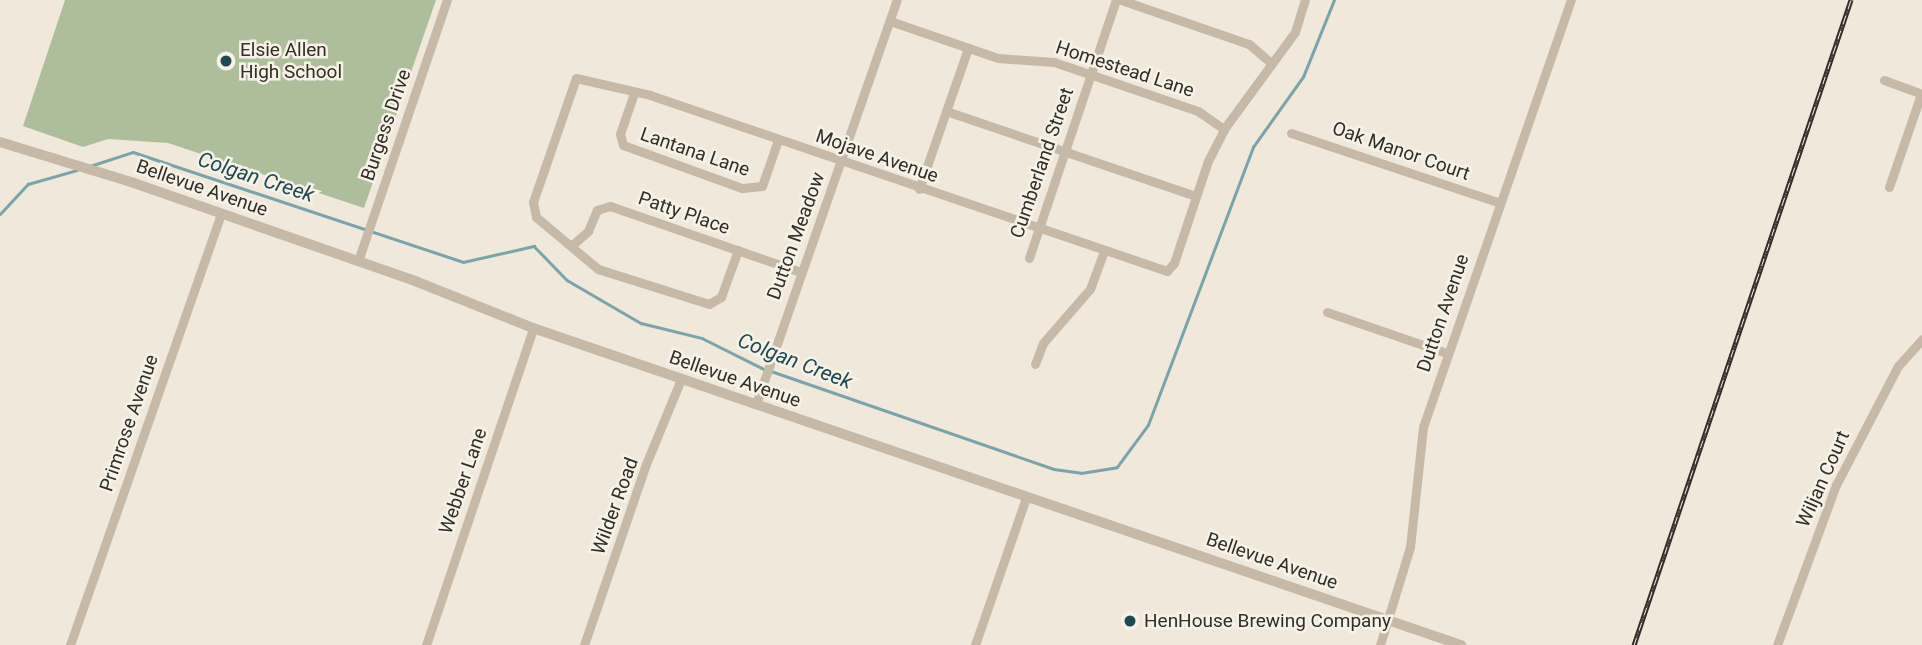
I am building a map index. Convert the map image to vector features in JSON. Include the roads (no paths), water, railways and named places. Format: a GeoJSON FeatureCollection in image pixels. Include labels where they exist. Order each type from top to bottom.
{"type":"FeatureCollection","features":[{"type":"Feature","properties":{"kind":"street","name":"Burgess Drive"},"geometry":{"type":"LineString","coordinates":[[358,261],[447,0]]}},
{"type":"Feature","properties":{"kind":"street","name":"Dutton Meadow"},"geometry":{"type":"LineString","coordinates":[[756,404],[897,0]]}},
{"type":"Feature","properties":{"kind":"street"},"geometry":{"type":"LineString","coordinates":[[1119,0],[1249,44],[1272,64]]}},
{"type":"Feature","properties":{"kind":"street","name":"Cumberland Street"},"geometry":{"type":"LineString","coordinates":[[1028,258],[1119,0]]}},
{"type":"Feature","properties":{"kind":"street"},"geometry":{"type":"LineString","coordinates":[[946,111],[1195,196],[1224,129],[1296,33],[1306,0]]}},
{"type":"Feature","properties":{"kind":"street","name":"Dutton Avenue"},"geometry":{"type":"LineString","coordinates":[[1380,645],[1410,547],[1423,427],[1571,0]]}},
{"type":"Feature","properties":{"kind":"street","name":"Homestead Lane"},"geometry":{"type":"LineString","coordinates":[[890,21],[998,58],[1054,62],[1198,111],[1224,129]]}},
{"type":"Feature","properties":{"kind":"street"},"geometry":{"type":"LineString","coordinates":[[919,189],[968,48]]}},
{"type":"Feature","properties":{"kind":"street","name":"Mojave Avenue"},"geometry":{"type":"LineString","coordinates":[[572,246],[536,217],[533,207],[576,78],[634,93],[778,140],[1167,271],[1174,263],[1195,196]]}},
{"type":"Feature","properties":{"kind":"street"},"geometry":{"type":"LineString","coordinates":[[1884,80],[1922,94],[1889,187]]}},
{"type":"Feature","properties":{"kind":"street","name":"Lantana Lane"},"geometry":{"type":"LineString","coordinates":[[634,93],[620,134],[623,145],[742,188],[762,186],[778,140]]}},
{"type":"Feature","properties":{"kind":"street","name":"Oak Manor Court"},"geometry":{"type":"LineString","coordinates":[[1291,133],[1500,203]]}},
{"type":"Feature","properties":{"kind":"street","name":"Bellevue Avenue"},"geometry":{"type":"LineString","coordinates":[[0,142],[222,214],[358,261],[533,328],[1461,645]]}},
{"type":"Feature","properties":{"kind":"street","name":"Patty Place"},"geometry":{"type":"LineString","coordinates":[[572,246],[588,231],[597,211],[610,206],[801,272]]}},
{"type":"Feature","properties":{"kind":"street","name":"Primrose Avenue"},"geometry":{"type":"LineString","coordinates":[[69,645],[222,214]]}},
{"type":"Feature","properties":{"kind":"street"},"geometry":{"type":"LineString","coordinates":[[572,246],[598,269],[709,304],[721,297],[738,250]]}},
{"type":"Feature","properties":{"kind":"street"},"geometry":{"type":"LineString","coordinates":[[1035,364],[1043,343],[1090,289],[1104,251]]}},
{"type":"Feature","properties":{"kind":"street"},"geometry":{"type":"LineString","coordinates":[[1327,312],[1447,354]]}},
{"type":"Feature","properties":{"kind":"street","name":"Webber Lane"},"geometry":{"type":"LineString","coordinates":[[426,645],[533,328]]}},
{"type":"Feature","properties":{"kind":"street","name":"Wiljan Court"},"geometry":{"type":"LineString","coordinates":[[1777,645],[1836,485],[1898,366],[1922,339]]}},
{"type":"Feature","properties":{"kind":"street","name":"Wilder Road"},"geometry":{"type":"LineString","coordinates":[[584,645],[646,464],[681,379]]}},
{"type":"Feature","properties":{"kind":"street"},"geometry":{"type":"LineString","coordinates":[[975,645],[1026,498]]}},
{"type":"Feature","properties":{"kind":"waterway","name":"Colgan Creek"},"geometry":{"type":"LineString","coordinates":[[771,371],[1054,469],[1081,473],[1117,467],[1148,425],[1253,147],[1303,77],[1334,0]]}},
{"type":"Feature","properties":{"kind":"waterway","name":"Colgan Creek"},"geometry":{"type":"LineString","coordinates":[[90,166],[133,152],[463,262],[534,246],[567,280],[641,323],[702,338],[764,369]]}},
{"type":"Feature","properties":{"kind":"waterway","name":"Colgan Creek"},"geometry":{"type":"LineString","coordinates":[[0,214],[28,184],[77,170]]}},
{"type":"Feature","properties":{"kind":"railway"},"geometry":{"type":"LineString","coordinates":[[1634,645],[1851,0]]}},
{"type":"Feature","properties":{"kind":"place","name":"Elsie Allen High School"},"geometry":{"type":"Point","coordinates":[226,61]}},
{"type":"Feature","properties":{"kind":"place","name":"HenHouse Brewing Company"},"geometry":{"type":"Point","coordinates":[1130,621]}}]}
